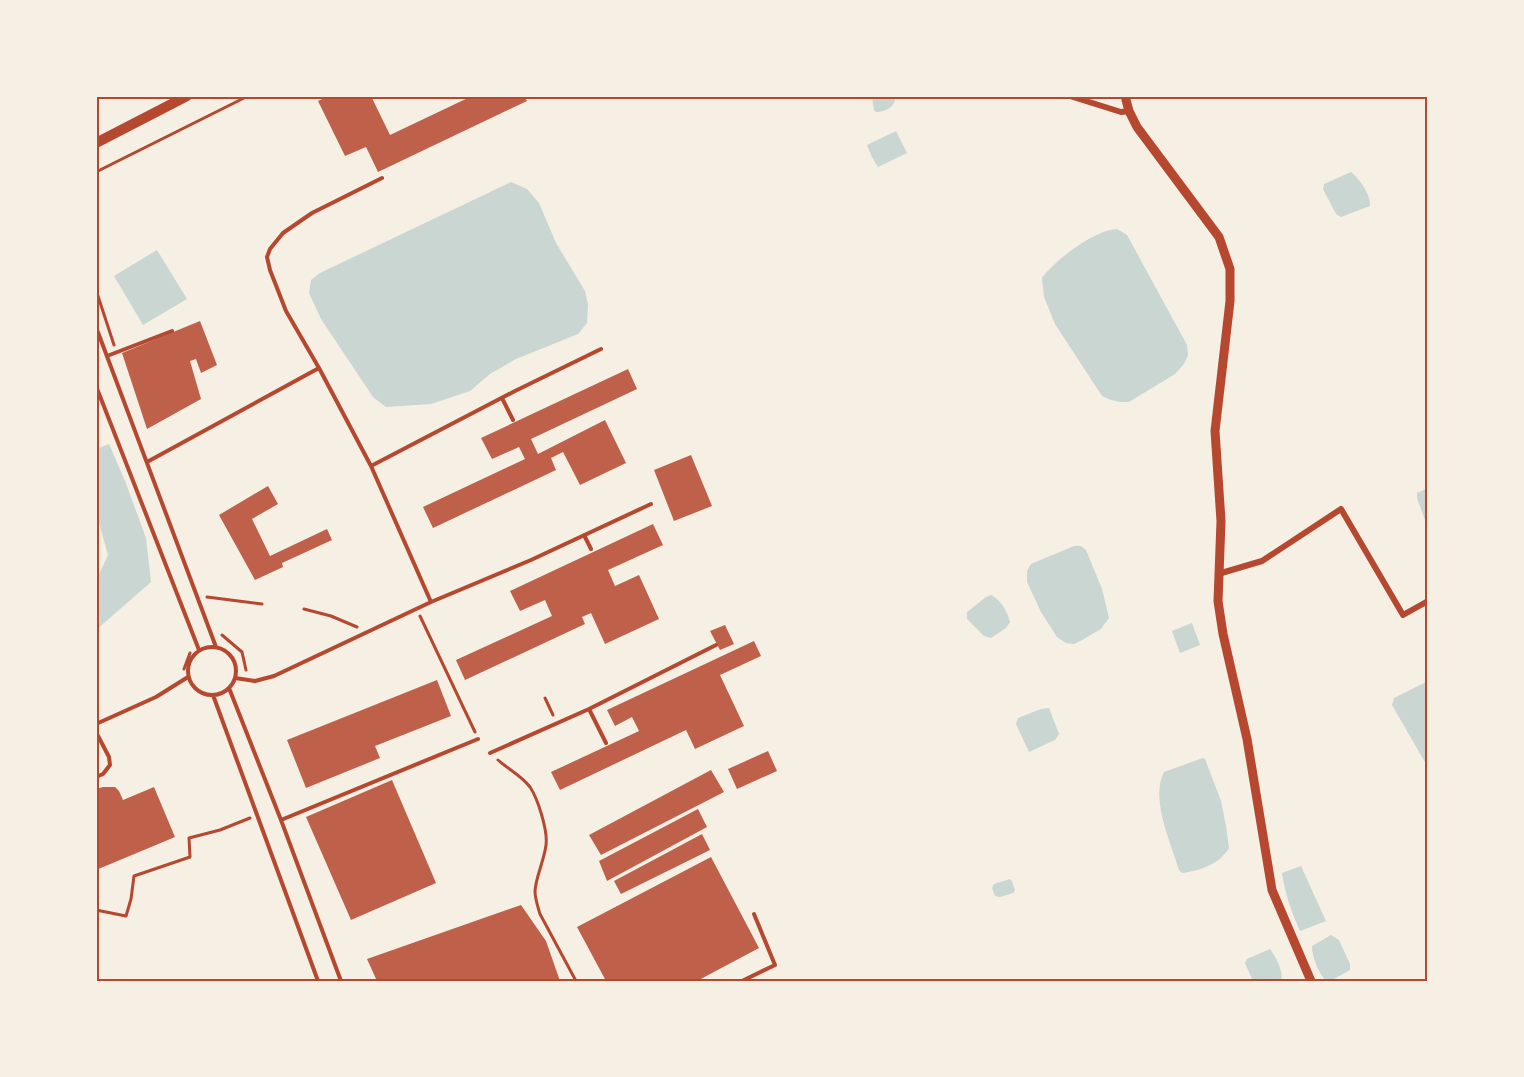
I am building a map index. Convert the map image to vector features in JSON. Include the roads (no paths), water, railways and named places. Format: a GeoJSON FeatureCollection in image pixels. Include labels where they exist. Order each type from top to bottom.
{"type":"FeatureCollection","features":[{"type":"Feature","properties":{"kind":"main road"},"geometry":{"type":"LineString","coordinates":[[96,143],[187,96]]}},
{"type":"Feature","properties":{"kind":"main road"},"geometry":{"type":"LineString","coordinates":[[1125,96],[1137,127],[1219,237],[1230,269],[1230,301],[1215,431],[1221,521],[1218,601],[1223,634],[1247,739],[1272,890],[1311,981]]}},
{"type":"Feature","properties":{"kind":"street"},"geometry":{"type":"LineString","coordinates":[[1070,96],[1121,112],[1130,111]]}},
{"type":"Feature","properties":{"kind":"street"},"geometry":{"type":"LineString","coordinates":[[1218,574],[1262,561],[1341,509],[1403,615],[1428,601]]}},
{"type":"Feature","properties":{"kind":"lane"},"geometry":{"type":"LineString","coordinates":[[382,178],[312,213],[283,233],[270,249],[267,257],[286,311],[371,466],[431,602]]}},
{"type":"Feature","properties":{"kind":"lane"},"geometry":{"type":"LineString","coordinates":[[96,327],[216,646]]}},
{"type":"Feature","properties":{"kind":"lane"},"geometry":{"type":"LineString","coordinates":[[106,356],[172,331]]}},
{"type":"Feature","properties":{"kind":"lane"},"geometry":{"type":"LineString","coordinates":[[371,466],[601,349]]}},
{"type":"Feature","properties":{"kind":"lane"},"geometry":{"type":"LineString","coordinates":[[147,462],[319,368]]}},
{"type":"Feature","properties":{"kind":"lane"},"geometry":{"type":"LineString","coordinates":[[96,386],[199,650]]}},
{"type":"Feature","properties":{"kind":"lane"},"geometry":{"type":"LineString","coordinates":[[502,398],[513,420]]}},
{"type":"Feature","properties":{"kind":"lane"},"geometry":{"type":"LineString","coordinates":[[236,678],[255,681],[274,676],[416,608],[531,560],[651,504]]}},
{"type":"Feature","properties":{"kind":"lane"},"geometry":{"type":"LineString","coordinates":[[584,535],[591,549]]}},
{"type":"Feature","properties":{"kind":"lane"},"geometry":{"type":"LineString","coordinates":[[490,753],[589,709],[716,645]]}},
{"type":"Feature","properties":{"kind":"lane"},"geometry":{"type":"LineString","coordinates":[[207,646],[216,646],[227,651],[235,661],[236,678],[222,693],[205,694],[192,684],[188,676],[189,662],[199,650],[207,646]]}},
{"type":"Feature","properties":{"kind":"lane"},"geometry":{"type":"LineString","coordinates":[[96,724],[156,697],[188,676]]}},
{"type":"Feature","properties":{"kind":"lane"},"geometry":{"type":"LineString","coordinates":[[229,688],[341,981]]}},
{"type":"Feature","properties":{"kind":"lane"},"geometry":{"type":"LineString","coordinates":[[213,695],[318,981]]}},
{"type":"Feature","properties":{"kind":"lane"},"geometry":{"type":"LineString","coordinates":[[589,709],[606,743]]}},
{"type":"Feature","properties":{"kind":"lane"},"geometry":{"type":"LineString","coordinates":[[96,732],[109,757],[110,765],[103,774],[96,777]]}},
{"type":"Feature","properties":{"kind":"lane"},"geometry":{"type":"LineString","coordinates":[[281,820],[478,739]]}},
{"type":"Feature","properties":{"kind":"lane"},"geometry":{"type":"LineString","coordinates":[[742,981],[775,965],[754,914]]}}]}
